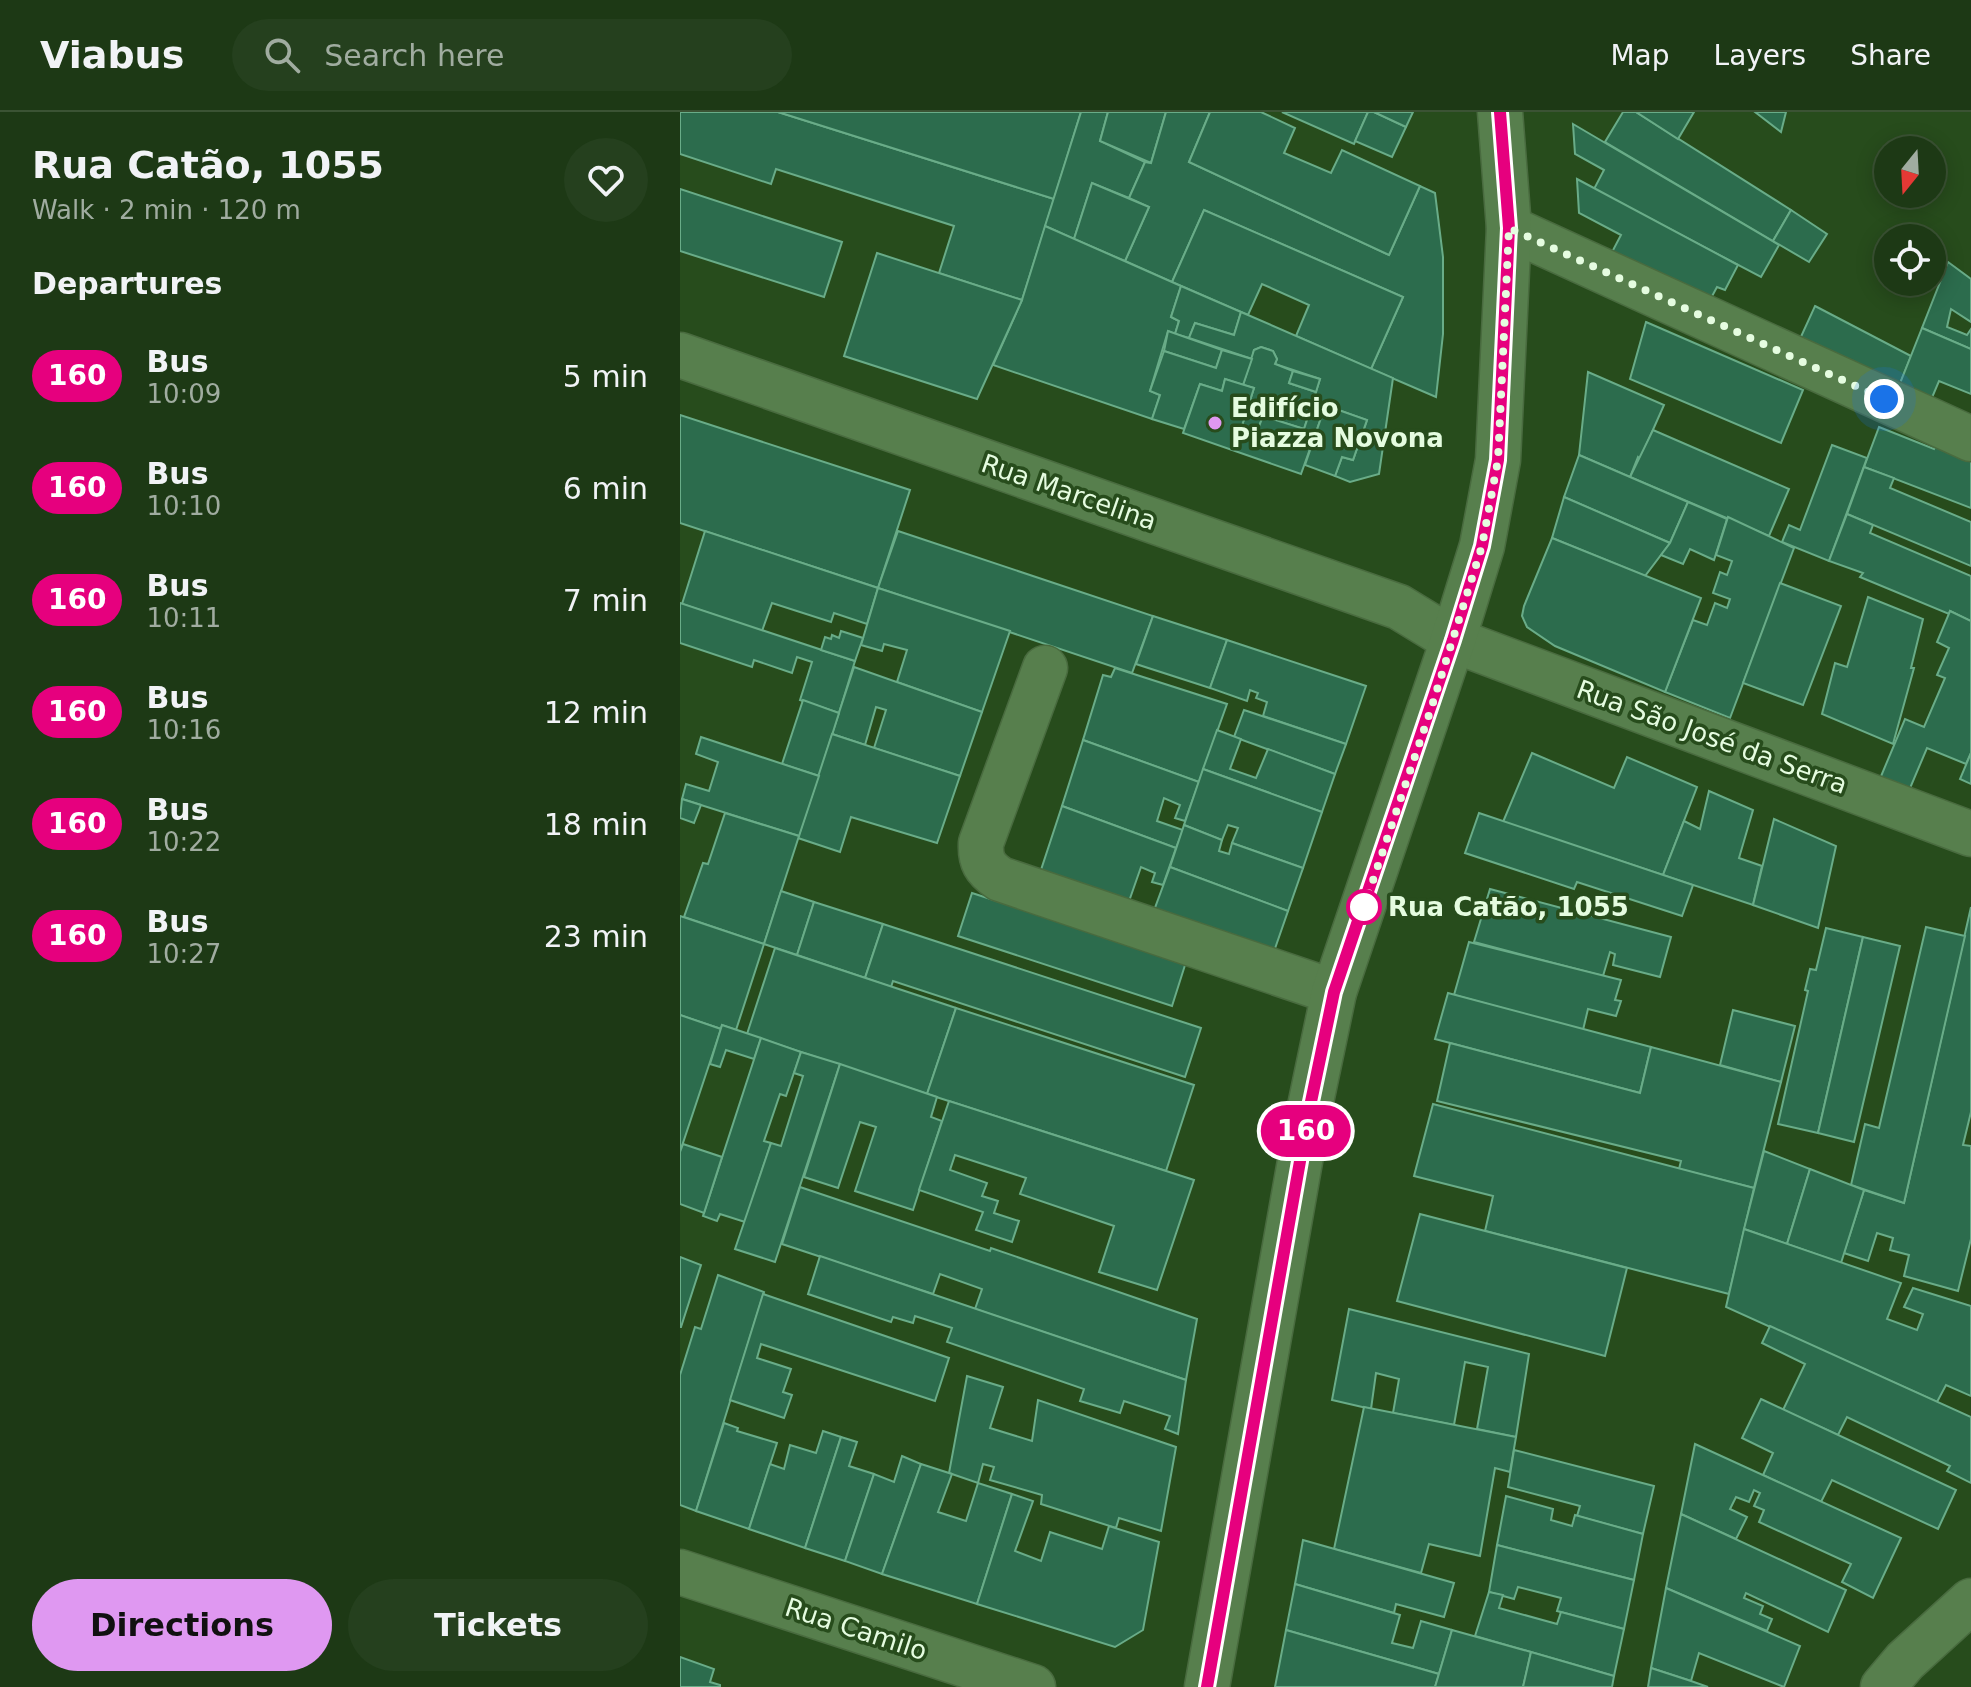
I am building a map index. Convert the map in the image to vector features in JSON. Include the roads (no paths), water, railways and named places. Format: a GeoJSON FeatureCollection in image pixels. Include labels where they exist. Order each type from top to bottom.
{"type":"FeatureCollection","features":[{"type":"Feature","properties":{"kind":"street"},"geometry":{"type":"LineString","coordinates":[[1207,1687],[1308,1116],[1334,992],[1482,546],[1498,460],[1509,228],[1500,112]]}},
{"type":"Feature","properties":{"kind":"street"},"geometry":{"type":"LineString","coordinates":[[1509,228],[1971,439]]}},
{"type":"Feature","properties":{"kind":"street","name":"Rua Marcelina"},"geometry":{"type":"LineString","coordinates":[[680,355],[1399,607],[1453,640]]}},
{"type":"Feature","properties":{"kind":"street","name":"Rua São José da Serra"},"geometry":{"type":"LineString","coordinates":[[1453,640],[1971,834]]}},
{"type":"Feature","properties":{"kind":"street"},"geometry":{"type":"LineString","coordinates":[[1045,668],[981,843],[980,858],[987,871],[1000,879],[1334,992]]}},
{"type":"Feature","properties":{"kind":"street","name":"Rua Camilo"},"geometry":{"type":"LineString","coordinates":[[680,1572],[1033,1687]]}},
{"type":"Feature","properties":{"kind":"street"},"geometry":{"type":"LineString","coordinates":[[1883,1687],[1905,1661],[1971,1601]]}},
{"type":"Feature","properties":{"kind":"place","name":"Edifício Piazza Novona"},"geometry":{"type":"Point","coordinates":[1215,423]}},
{"type":"Feature","properties":{"kind":"place","name":"Rua Catão, 1055"},"geometry":{"type":"Point","coordinates":[1364,907]}}]}
